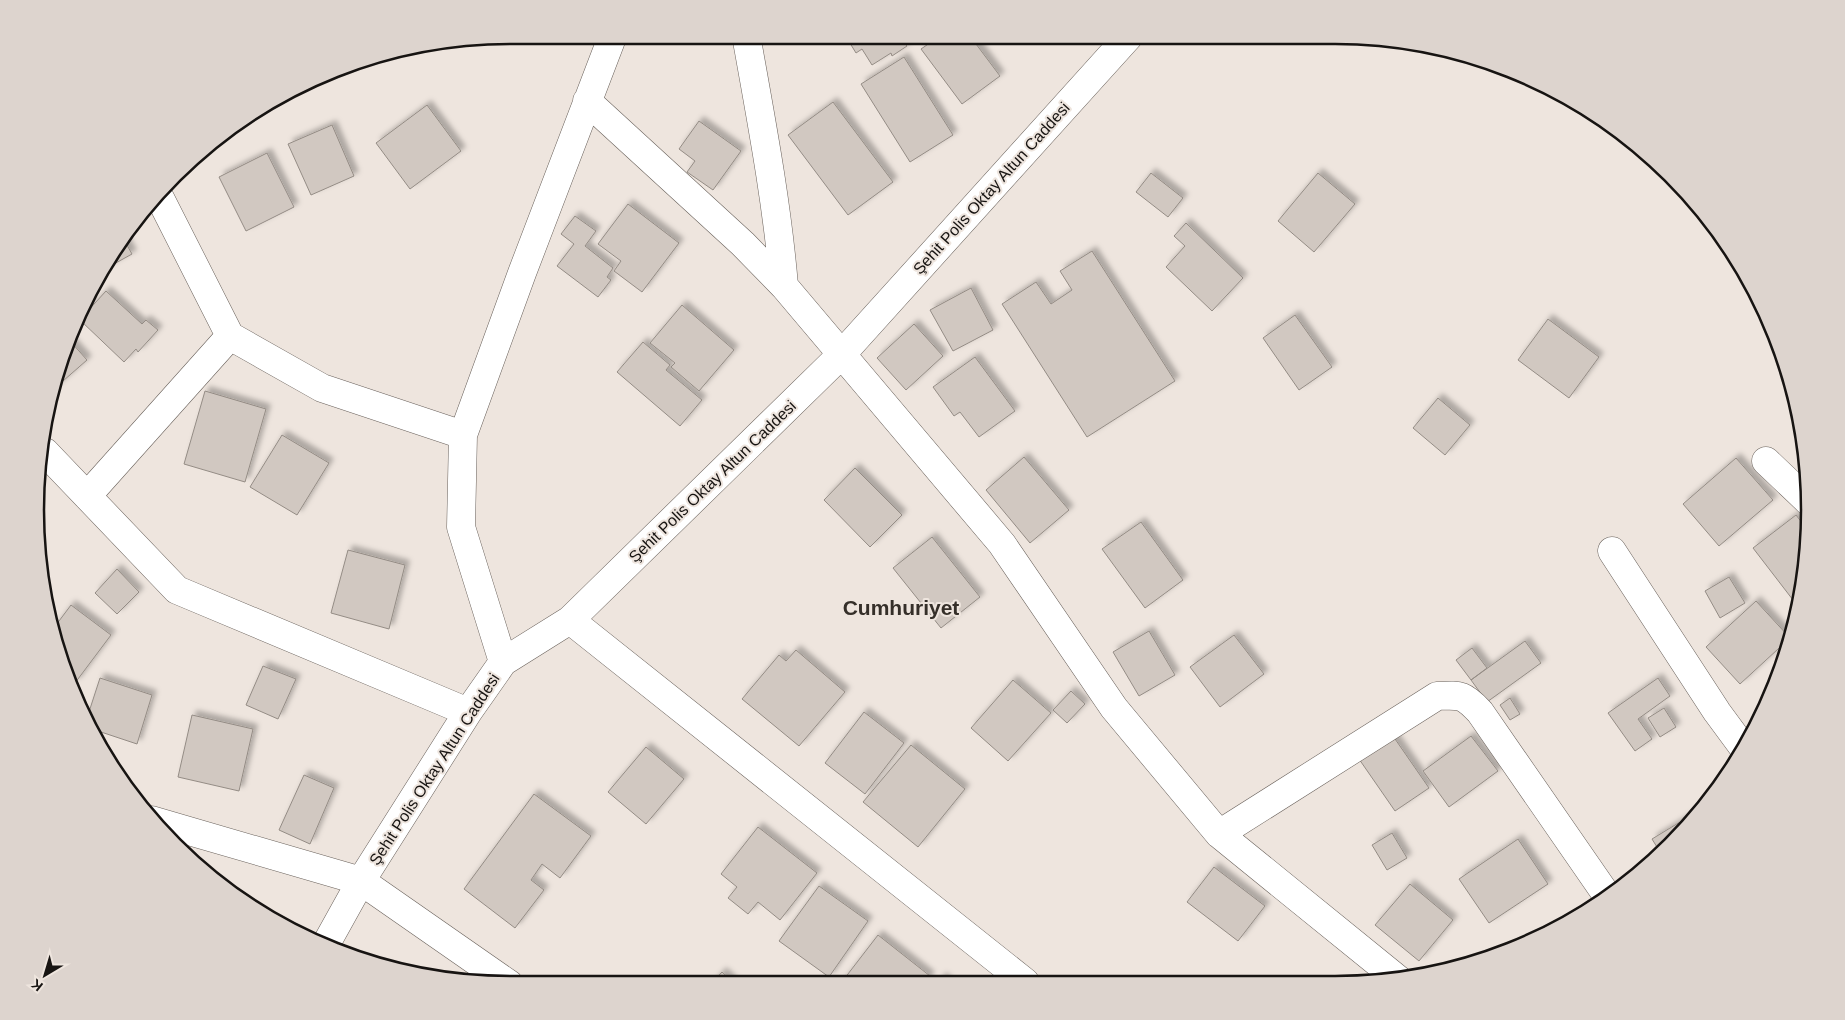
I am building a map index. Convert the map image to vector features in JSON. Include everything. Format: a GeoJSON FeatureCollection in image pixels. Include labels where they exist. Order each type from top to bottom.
{"type":"FeatureCollection","features":[{"type":"Feature","properties":{"kind":"street"},"geometry":{"type":"LineString","coordinates":[[503,662],[461,527],[463,435],[518,282],[609,44]]}},
{"type":"Feature","properties":{"kind":"street"},"geometry":{"type":"LineString","coordinates":[[748,44],[780,240],[784,286]]}},
{"type":"Feature","properties":{"kind":"street","name":"Şehit Polis Oktay Altun Caddesi"},"geometry":{"type":"LineString","coordinates":[[329,939],[361,881],[468,712],[503,662],[570,620],[841,355],[1122,44]]}},
{"type":"Feature","properties":{"kind":"street"},"geometry":{"type":"LineString","coordinates":[[587,101],[743,244],[784,286],[1002,544],[1114,708],[1220,834],[1390,973]]}},
{"type":"Feature","properties":{"kind":"street"},"geometry":{"type":"LineString","coordinates":[[161,201],[230,336],[322,388],[463,435]]}},
{"type":"Feature","properties":{"kind":"street"},"geometry":{"type":"LineString","coordinates":[[87,496],[230,336]]}},
{"type":"Feature","properties":{"kind":"street"},"geometry":{"type":"LineString","coordinates":[[47,455],[177,590],[468,712]]}},
{"type":"Feature","properties":{"kind":"street"},"geometry":{"type":"LineString","coordinates":[[1766,462],[1800,494]]}},
{"type":"Feature","properties":{"kind":"street"},"geometry":{"type":"LineString","coordinates":[[1612,551],[1717,712],[1739,742]]}},
{"type":"Feature","properties":{"kind":"street"},"geometry":{"type":"LineString","coordinates":[[570,620],[1017,976]]}},
{"type":"Feature","properties":{"kind":"street"},"geometry":{"type":"LineString","coordinates":[[1220,834],[1437,696],[1458,695],[1469,701],[1480,712],[1604,891]]}},
{"type":"Feature","properties":{"kind":"street"},"geometry":{"type":"LineString","coordinates":[[166,824],[361,881],[497,976]]}},
{"type":"Feature","properties":{"kind":"building"},"geometry":{"type":"Polygon","coordinates":[[[850,44],[906,44],[907,46],[892,56],[891,53],[872,65],[862,49],[856,53],[850,44]]]}},
{"type":"Feature","properties":{"kind":"building"},"geometry":{"type":"Polygon","coordinates":[[[928,44],[976,44],[1000,76],[962,104],[921,49],[928,44]]]}},
{"type":"Feature","properties":{"kind":"building"},"geometry":{"type":"Polygon","coordinates":[[[904,57],[953,135],[910,162],[861,84],[904,57]]]}},
{"type":"Feature","properties":{"kind":"building"},"geometry":{"type":"Polygon","coordinates":[[[833,102],[893,182],[848,215],[788,135],[833,102]]]}},
{"type":"Feature","properties":{"kind":"building"},"geometry":{"type":"Polygon","coordinates":[[[427,105],[461,151],[410,189],[376,143],[427,105]]]}},
{"type":"Feature","properties":{"kind":"building"},"geometry":{"type":"Polygon","coordinates":[[[699,121],[741,151],[713,190],[687,172],[695,161],[679,149],[699,121]]]}},
{"type":"Feature","properties":{"kind":"building"},"geometry":{"type":"Polygon","coordinates":[[[332,125],[354,176],[311,195],[288,144],[332,125]]]}},
{"type":"Feature","properties":{"kind":"building"},"geometry":{"type":"Polygon","coordinates":[[[267,153],[294,207],[246,231],[219,177],[267,153]]]}},
{"type":"Feature","properties":{"kind":"building"},"geometry":{"type":"Polygon","coordinates":[[[1151,173],[1183,198],[1168,217],[1136,192],[1151,173]]]}},
{"type":"Feature","properties":{"kind":"building"},"geometry":{"type":"Polygon","coordinates":[[[1318,173],[1355,204],[1314,252],[1278,221],[1318,173]]]}},
{"type":"Feature","properties":{"kind":"building"},"geometry":{"type":"Polygon","coordinates":[[[628,204],[679,243],[642,292],[614,271],[621,261],[598,244],[628,204]]]}},
{"type":"Feature","properties":{"kind":"building"},"geometry":{"type":"Polygon","coordinates":[[[575,216],[596,231],[585,246],[613,268],[607,277],[611,280],[598,297],[557,266],[574,244],[561,234],[575,216]]]}},
{"type":"Feature","properties":{"kind":"building"},"geometry":{"type":"Polygon","coordinates":[[[1186,223],[1243,278],[1212,311],[1166,267],[1185,246],[1174,236],[1186,223]]]}},
{"type":"Feature","properties":{"kind":"building"},"geometry":{"type":"Polygon","coordinates":[[[127,245],[132,254],[114,264],[127,245]]]}},
{"type":"Feature","properties":{"kind":"building"},"geometry":{"type":"Polygon","coordinates":[[[1092,251],[1175,381],[1087,437],[1002,304],[1036,282],[1051,304],[1072,290],[1060,271],[1092,251]]]}},
{"type":"Feature","properties":{"kind":"building"},"geometry":{"type":"Polygon","coordinates":[[[971,288],[993,330],[953,351],[930,310],[971,288]]]}},
{"type":"Feature","properties":{"kind":"building"},"geometry":{"type":"Polygon","coordinates":[[[106,291],[142,324],[146,320],[158,330],[138,352],[136,349],[124,362],[83,323],[90,309],[106,291]]]}},
{"type":"Feature","properties":{"kind":"building"},"geometry":{"type":"Polygon","coordinates":[[[682,305],[734,350],[699,391],[671,367],[675,363],[650,343],[682,305]]]}},
{"type":"Feature","properties":{"kind":"building"},"geometry":{"type":"Polygon","coordinates":[[[1295,315],[1332,367],[1299,390],[1263,338],[1295,315]]]}},
{"type":"Feature","properties":{"kind":"building"},"geometry":{"type":"Polygon","coordinates":[[[1548,319],[1599,357],[1569,398],[1518,360],[1548,319]]]}},
{"type":"Feature","properties":{"kind":"building"},"geometry":{"type":"Polygon","coordinates":[[[914,324],[943,356],[906,390],[877,358],[914,324]]]}},
{"type":"Feature","properties":{"kind":"building"},"geometry":{"type":"Polygon","coordinates":[[[643,342],[670,365],[666,370],[702,400],[680,426],[617,372],[643,342]]]}},
{"type":"Feature","properties":{"kind":"building"},"geometry":{"type":"Polygon","coordinates":[[[74,345],[87,360],[62,382],[74,345]]]}},
{"type":"Feature","properties":{"kind":"building"},"geometry":{"type":"Polygon","coordinates":[[[975,357],[1015,411],[979,437],[960,412],[954,416],[933,387],[975,357]]]}},
{"type":"Feature","properties":{"kind":"building"},"geometry":{"type":"Polygon","coordinates":[[[205,391],[266,409],[245,482],[184,464],[205,391]]]}},
{"type":"Feature","properties":{"kind":"building"},"geometry":{"type":"Polygon","coordinates":[[[1438,398],[1470,425],[1445,455],[1413,428],[1438,398]]]}},
{"type":"Feature","properties":{"kind":"building"},"geometry":{"type":"Polygon","coordinates":[[[282,435],[329,463],[297,515],[250,487],[282,435]]]}},
{"type":"Feature","properties":{"kind":"building"},"geometry":{"type":"Polygon","coordinates":[[[1024,457],[1069,510],[1030,543],[986,490],[1024,457]]]}},
{"type":"Feature","properties":{"kind":"building"},"geometry":{"type":"Polygon","coordinates":[[[1736,458],[1773,500],[1719,546],[1683,504],[1736,458]]]}},
{"type":"Feature","properties":{"kind":"building"},"geometry":{"type":"Polygon","coordinates":[[[855,468],[902,515],[870,547],[824,500],[855,468]]]}},
{"type":"Feature","properties":{"kind":"building"},"geometry":{"type":"Polygon","coordinates":[[[1796,515],[1801,521],[1797,571],[1792,599],[1753,548],[1796,515]]]}},
{"type":"Feature","properties":{"kind":"building"},"geometry":{"type":"Polygon","coordinates":[[[1141,522],[1183,580],[1145,608],[1102,549],[1141,522]]]}},
{"type":"Feature","properties":{"kind":"building"},"geometry":{"type":"Polygon","coordinates":[[[932,537],[980,597],[941,628],[893,568],[932,537]]]}},
{"type":"Feature","properties":{"kind":"building"},"geometry":{"type":"Polygon","coordinates":[[[348,550],[405,565],[389,629],[331,613],[348,550]]]}},
{"type":"Feature","properties":{"kind":"building"},"geometry":{"type":"Polygon","coordinates":[[[117,569],[139,592],[117,614],[95,593],[117,569]]]}},
{"type":"Feature","properties":{"kind":"building"},"geometry":{"type":"Polygon","coordinates":[[[1729,577],[1745,603],[1720,618],[1705,591],[1729,577]]]}},
{"type":"Feature","properties":{"kind":"building"},"geometry":{"type":"Polygon","coordinates":[[[1756,601],[1785,632],[1781,647],[1740,684],[1706,647],[1756,601]]]}},
{"type":"Feature","properties":{"kind":"building"},"geometry":{"type":"Polygon","coordinates":[[[71,605],[111,635],[76,681],[68,660],[58,622],[71,605]]]}},
{"type":"Feature","properties":{"kind":"building"},"geometry":{"type":"Polygon","coordinates":[[[1149,631],[1175,675],[1139,696],[1113,652],[1149,631]]]}},
{"type":"Feature","properties":{"kind":"building"},"geometry":{"type":"Polygon","coordinates":[[[1234,635],[1264,674],[1220,707],[1190,667],[1234,635]]]}},
{"type":"Feature","properties":{"kind":"building"},"geometry":{"type":"Polygon","coordinates":[[[1525,641],[1541,663],[1487,702],[1471,680],[1525,641]]]}},
{"type":"Feature","properties":{"kind":"building"},"geometry":{"type":"Polygon","coordinates":[[[1472,648],[1487,668],[1471,680],[1456,660],[1472,648]]]}},
{"type":"Feature","properties":{"kind":"building"},"geometry":{"type":"Polygon","coordinates":[[[796,650],[845,692],[799,746],[742,699],[779,655],[786,661],[796,650]]]}},
{"type":"Feature","properties":{"kind":"building"},"geometry":{"type":"Polygon","coordinates":[[[263,666],[296,679],[278,719],[246,705],[263,666]]]}},
{"type":"Feature","properties":{"kind":"building"},"geometry":{"type":"Polygon","coordinates":[[[100,678],[152,695],[137,744],[100,732],[89,710],[100,678]]]}},
{"type":"Feature","properties":{"kind":"building"},"geometry":{"type":"Polygon","coordinates":[[[1658,678],[1670,696],[1638,719],[1652,739],[1635,751],[1608,713],[1658,678]]]}},
{"type":"Feature","properties":{"kind":"building"},"geometry":{"type":"Polygon","coordinates":[[[1013,680],[1051,713],[1008,761],[971,728],[1013,680]]]}},
{"type":"Feature","properties":{"kind":"building"},"geometry":{"type":"Polygon","coordinates":[[[1071,691],[1085,704],[1067,723],[1053,710],[1071,691]]]}},
{"type":"Feature","properties":{"kind":"building"},"geometry":{"type":"Polygon","coordinates":[[[1510,698],[1520,714],[1510,720],[1500,705],[1510,698]]]}},
{"type":"Feature","properties":{"kind":"building"},"geometry":{"type":"Polygon","coordinates":[[[1664,708],[1676,727],[1660,737],[1648,718],[1664,708]]]}},
{"type":"Feature","properties":{"kind":"building"},"geometry":{"type":"Polygon","coordinates":[[[864,712],[904,743],[865,794],[825,763],[864,712]]]}},
{"type":"Feature","properties":{"kind":"building"},"geometry":{"type":"Polygon","coordinates":[[[192,715],[253,729],[239,791],[178,777],[192,715]]]}},
{"type":"Feature","properties":{"kind":"building"},"geometry":{"type":"Polygon","coordinates":[[[1393,736],[1429,788],[1395,811],[1359,759],[1393,736]]]}},
{"type":"Feature","properties":{"kind":"building"},"geometry":{"type":"Polygon","coordinates":[[[1471,736],[1498,771],[1449,807],[1423,771],[1471,736]]]}},
{"type":"Feature","properties":{"kind":"building"},"geometry":{"type":"Polygon","coordinates":[[[911,745],[965,789],[918,847],[863,802],[911,745]]]}},
{"type":"Feature","properties":{"kind":"building"},"geometry":{"type":"Polygon","coordinates":[[[646,747],[684,779],[646,824],[608,792],[646,747]]]}},
{"type":"Feature","properties":{"kind":"building"},"geometry":{"type":"Polygon","coordinates":[[[304,775],[334,788],[310,844],[279,830],[304,775]]]}},
{"type":"Feature","properties":{"kind":"building"},"geometry":{"type":"Polygon","coordinates":[[[534,794],[591,836],[560,878],[542,864],[531,880],[544,890],[515,928],[464,889],[534,794]]]}},
{"type":"Feature","properties":{"kind":"building"},"geometry":{"type":"Polygon","coordinates":[[[1683,820],[1657,847],[1652,839],[1683,820]]]}},
{"type":"Feature","properties":{"kind":"building"},"geometry":{"type":"Polygon","coordinates":[[[758,827],[817,873],[780,920],[758,902],[748,914],[728,898],[737,887],[721,874],[758,827]]]}},
{"type":"Feature","properties":{"kind":"building"},"geometry":{"type":"Polygon","coordinates":[[[1392,833],[1407,858],[1387,870],[1372,845],[1392,833]]]}},
{"type":"Feature","properties":{"kind":"building"},"geometry":{"type":"Polygon","coordinates":[[[1518,839],[1548,884],[1489,923],[1459,879],[1518,839]]]}},
{"type":"Feature","properties":{"kind":"building"},"geometry":{"type":"Polygon","coordinates":[[[1214,867],[1265,906],[1238,941],[1187,902],[1214,867]]]}},
{"type":"Feature","properties":{"kind":"building"},"geometry":{"type":"Polygon","coordinates":[[[1410,884],[1453,920],[1419,961],[1375,925],[1410,884]]]}},
{"type":"Feature","properties":{"kind":"building"},"geometry":{"type":"Polygon","coordinates":[[[819,886],[868,921],[830,976],[779,941],[819,886]]]}},
{"type":"Feature","properties":{"kind":"building"},"geometry":{"type":"Polygon","coordinates":[[[878,935],[930,976],[846,976],[878,935]]]}},
{"type":"Feature","properties":{"kind":"building"},"geometry":{"type":"Polygon","coordinates":[[[722,972],[726,976],[718,976],[722,972]]]}},
{"type":"Feature","properties":{"kind":"district","name":"Cumhuriyet"},"geometry":{"type":"Point","coordinates":[901,608]}}]}
